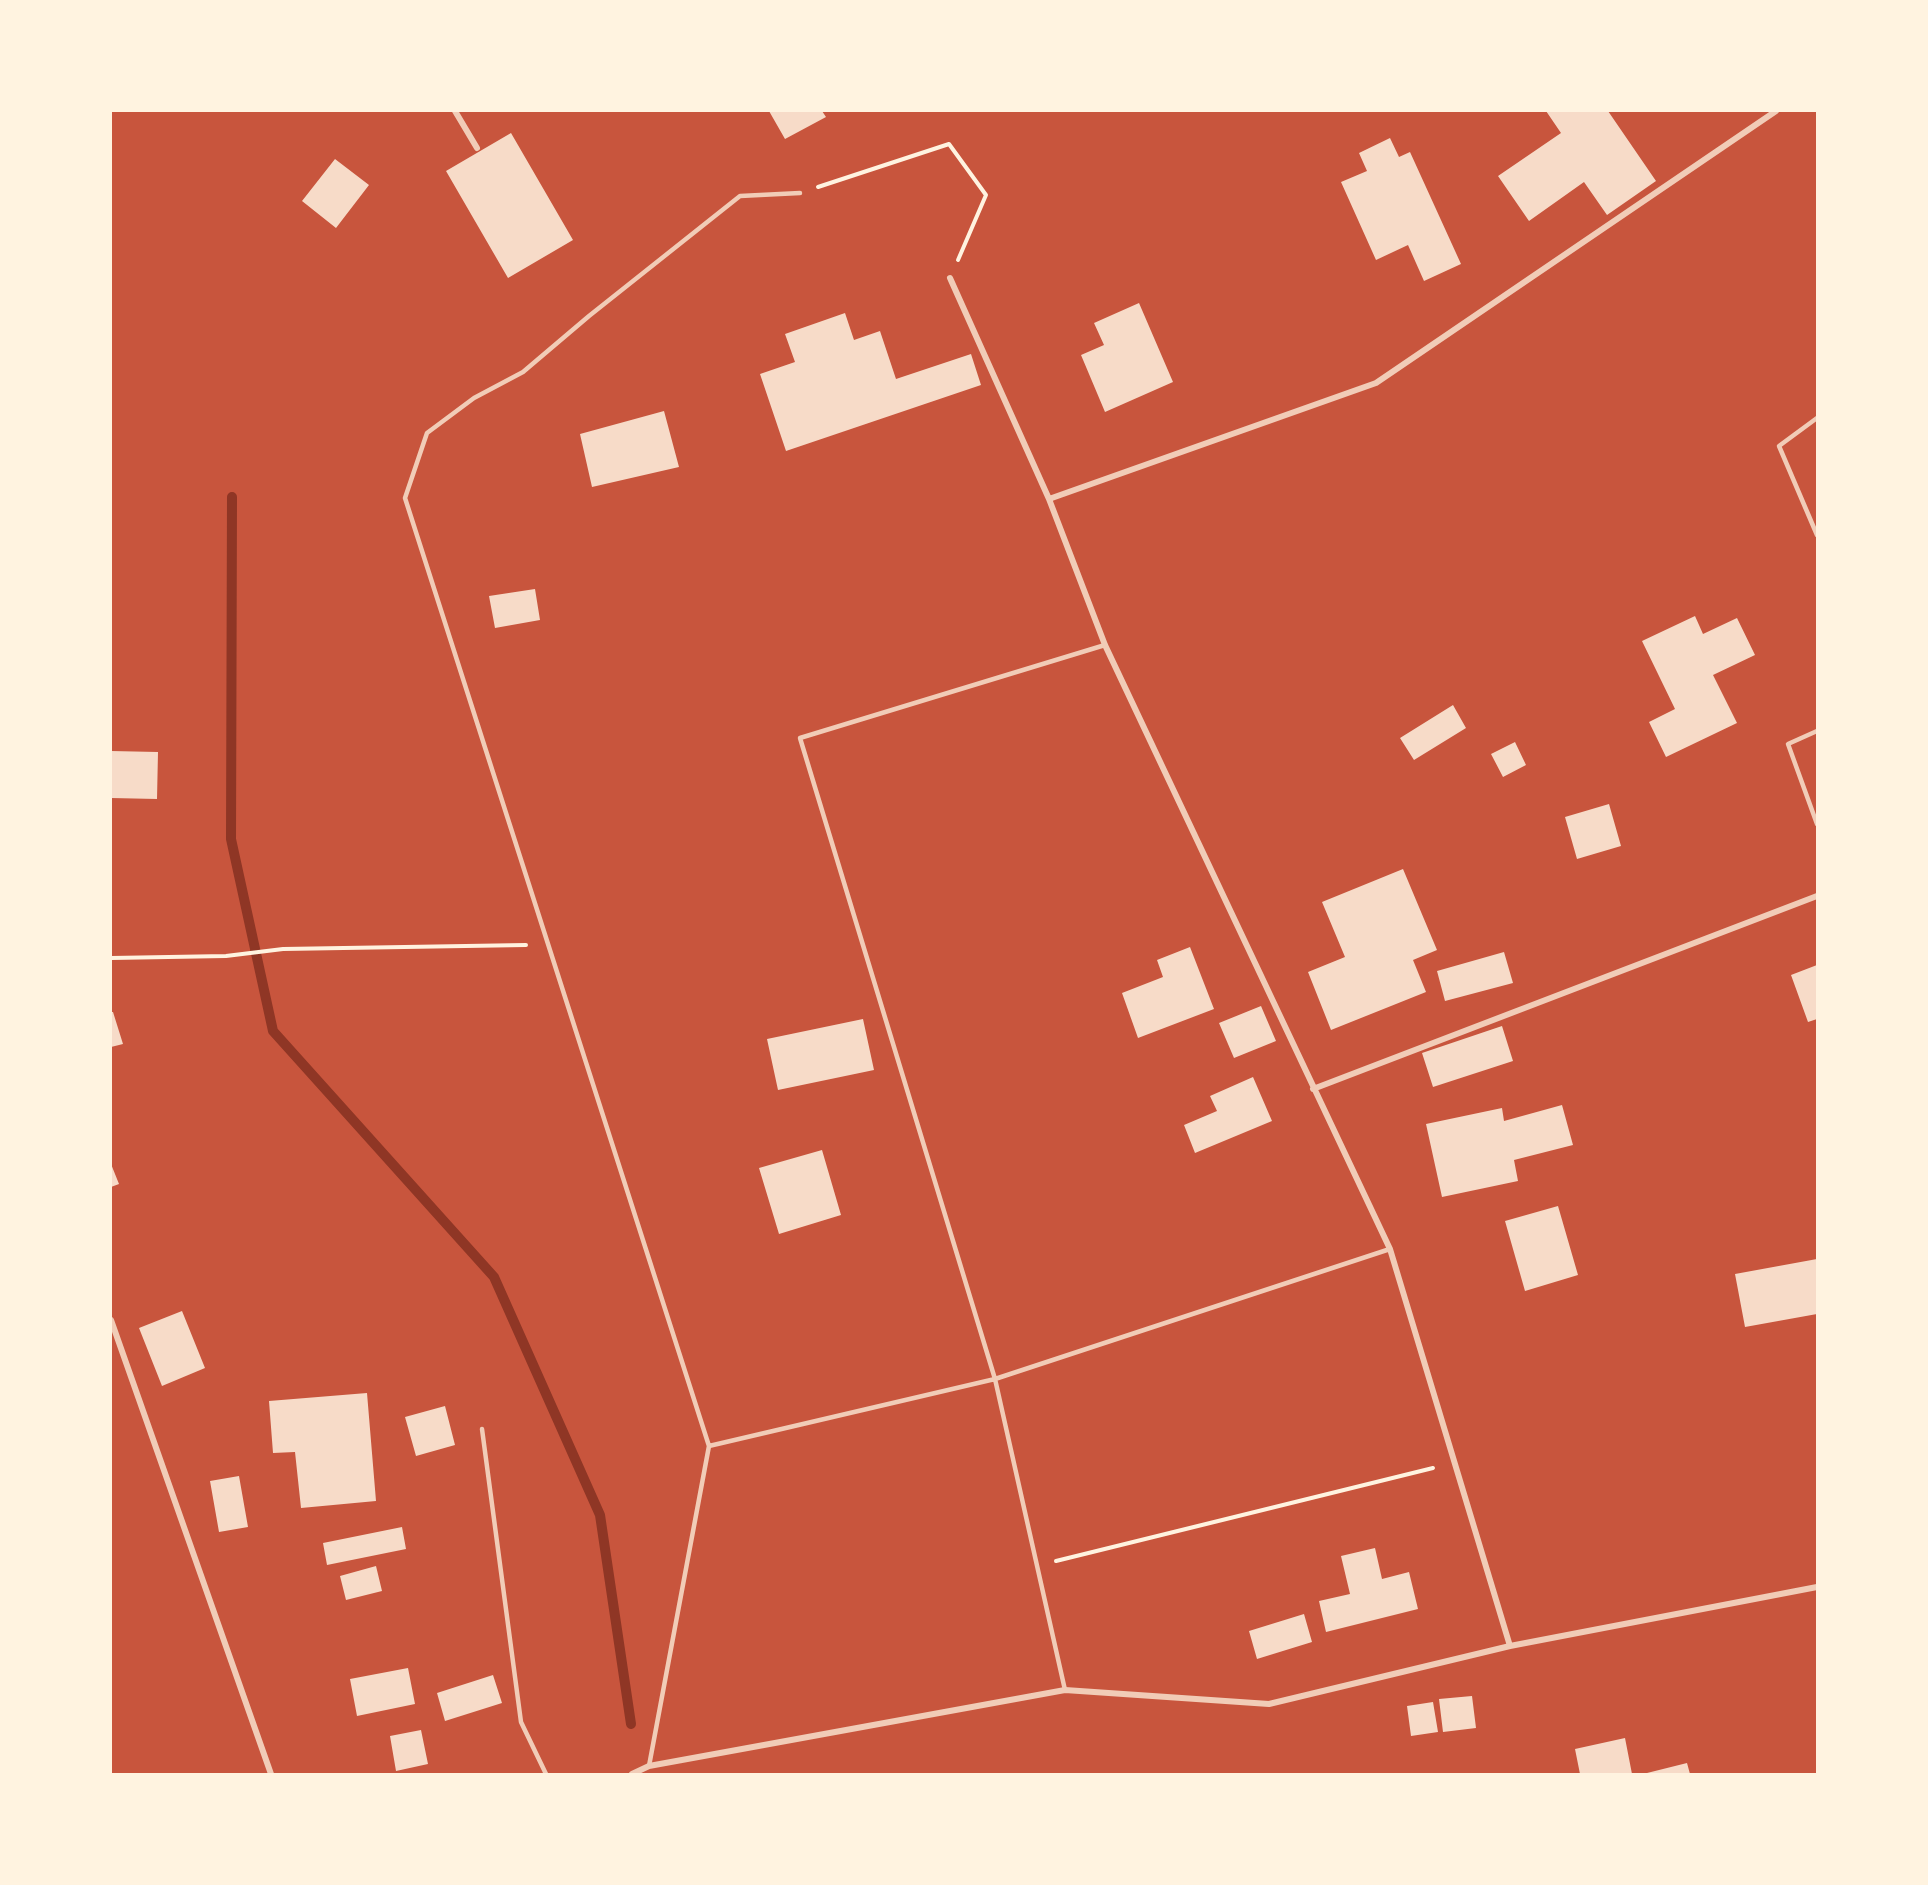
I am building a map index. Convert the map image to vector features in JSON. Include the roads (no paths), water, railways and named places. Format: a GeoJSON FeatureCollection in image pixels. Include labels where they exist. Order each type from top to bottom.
{"type":"FeatureCollection","features":[{"type":"Feature","properties":{"kind":"street"},"geometry":{"type":"LineString","coordinates":[[455,111],[477,148]]}},
{"type":"Feature","properties":{"kind":"street"},"geometry":{"type":"LineString","coordinates":[[1049,499],[1376,383],[1776,111]]}},
{"type":"Feature","properties":{"kind":"street"},"geometry":{"type":"LineString","coordinates":[[950,278],[1049,499],[1106,645],[1390,1249],[1510,1646]]}},
{"type":"Feature","properties":{"kind":"street"},"geometry":{"type":"LineString","coordinates":[[1313,1089],[1817,896]]}},
{"type":"Feature","properties":{"kind":"street"},"geometry":{"type":"LineString","coordinates":[[111,1320],[271,1774]]}},
{"type":"Feature","properties":{"kind":"street"},"geometry":{"type":"LineString","coordinates":[[632,1774],[649,1766],[1065,1690],[1269,1704],[1510,1646],[1817,1587]]}},
{"type":"Feature","properties":{"kind":"lane"},"geometry":{"type":"LineString","coordinates":[[649,1766],[709,1446],[405,498],[427,433],[474,398],[523,372],[589,316],[740,196],[800,193]]}},
{"type":"Feature","properties":{"kind":"lane"},"geometry":{"type":"LineString","coordinates":[[1817,418],[1779,446],[1817,535]]}},
{"type":"Feature","properties":{"kind":"lane"},"geometry":{"type":"LineString","coordinates":[[1065,1690],[995,1378],[800,738],[1106,645]]}},
{"type":"Feature","properties":{"kind":"lane"},"geometry":{"type":"LineString","coordinates":[[1817,731],[1788,744],[1817,824]]}},
{"type":"Feature","properties":{"kind":"lane"},"geometry":{"type":"LineString","coordinates":[[709,1446],[995,1378],[1390,1249]]}},
{"type":"Feature","properties":{"kind":"lane"},"geometry":{"type":"LineString","coordinates":[[482,1429],[521,1722],[546,1774]]}},
{"type":"Feature","properties":{"kind":"waterway"},"geometry":{"type":"LineString","coordinates":[[232,497],[231,839],[273,1031],[494,1277],[600,1515],[631,1724]]}}]}
